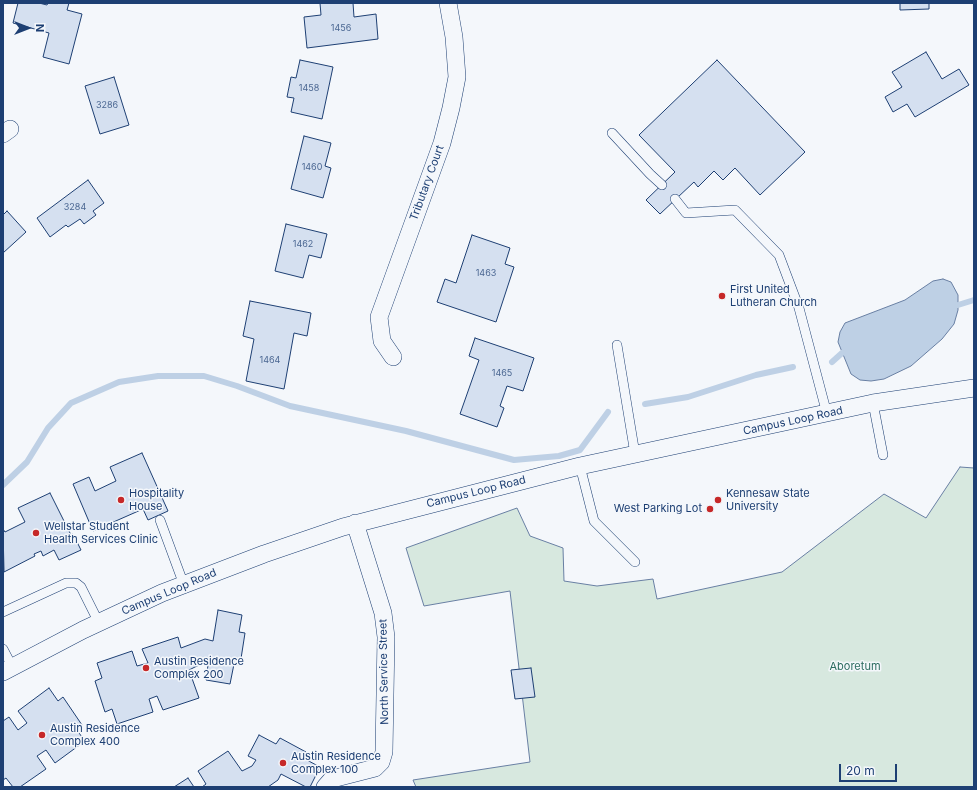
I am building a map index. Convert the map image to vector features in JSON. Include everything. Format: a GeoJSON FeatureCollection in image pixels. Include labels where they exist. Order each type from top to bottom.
{"type":"FeatureCollection","features":[{"type":"Feature","properties":{"kind":"street","name":"Tributary Court"},"geometry":{"type":"LineString","coordinates":[[393,357],[382,341],[379,318],[442,143],[457,77],[454,37],[448,3]]}},
{"type":"Feature","properties":{"kind":"street","name":"Campus Loop Road"},"geometry":{"type":"LineString","coordinates":[[8,670],[99,623],[184,584],[264,554],[355,523],[580,466],[635,454],[873,403],[974,388]]}},
{"type":"Feature","properties":{"kind":"street","name":"North Service Street"},"geometry":{"type":"LineString","coordinates":[[325,787],[332,779],[375,768],[381,762],[384,752],[386,637],[383,613],[355,523]]}},
{"type":"Feature","properties":{"kind":"lane"},"geometry":{"type":"LineString","coordinates":[[612,134],[662,185]]}},
{"type":"Feature","properties":{"kind":"lane"},"geometry":{"type":"LineString","coordinates":[[676,200],[686,213],[736,210],[779,255],[799,308],[827,414]]}},
{"type":"Feature","properties":{"kind":"lane"},"geometry":{"type":"LineString","coordinates":[[617,345],[635,454]]}},
{"type":"Feature","properties":{"kind":"lane"},"geometry":{"type":"LineString","coordinates":[[873,403],[883,455]]}},
{"type":"Feature","properties":{"kind":"lane"},"geometry":{"type":"LineString","coordinates":[[580,466],[594,522],[635,562]]}},
{"type":"Feature","properties":{"kind":"lane"},"geometry":{"type":"LineString","coordinates":[[160,520],[184,584]]}},
{"type":"Feature","properties":{"kind":"lane"},"geometry":{"type":"LineString","coordinates":[[3,612],[66,583],[76,583],[82,587],[99,623]]}},
{"type":"Feature","properties":{"kind":"lane"},"geometry":{"type":"LineString","coordinates":[[3,649],[8,670]]}},
{"type":"Feature","properties":{"kind":"green space","name":"Aboretum"},"geometry":{"type":"Polygon","coordinates":[[[960,467],[974,468],[974,787],[416,787],[413,780],[530,762],[510,591],[424,606],[406,548],[517,508],[530,536],[563,548],[564,581],[597,586],[653,579],[657,599],[782,572],[884,494],[926,518],[960,467]]]}},
{"type":"Feature","properties":{"kind":"water"},"geometry":{"type":"Polygon","coordinates":[[[943,279],[951,282],[958,295],[958,310],[954,324],[942,339],[911,366],[884,379],[871,381],[860,380],[851,374],[838,342],[840,332],[845,323],[905,300],[933,281],[943,279]]]}},
{"type":"Feature","properties":{"kind":"building"},"geometry":{"type":"Polygon","coordinates":[[[18,3],[39,3],[47,5],[48,3],[69,3],[67,10],[82,14],[69,64],[43,57],[49,33],[13,23],[18,3]]]}},
{"type":"Feature","properties":{"kind":"building"},"geometry":{"type":"Polygon","coordinates":[[[320,3],[353,3],[354,17],[376,14],[378,39],[307,48],[304,17],[321,15],[320,3]]]}},
{"type":"Feature","properties":{"kind":"building"},"geometry":{"type":"Polygon","coordinates":[[[900,3],[929,3],[929,9],[900,10],[900,3]]]}},
{"type":"Feature","properties":{"kind":"building"},"geometry":{"type":"Polygon","coordinates":[[[926,52],[942,79],[959,69],[969,85],[915,117],[907,104],[893,112],[885,97],[902,87],[892,72],[926,52]]]}},
{"type":"Feature","properties":{"kind":"building"},"geometry":{"type":"Polygon","coordinates":[[[300,60],[333,67],[322,119],[291,112],[294,98],[287,97],[291,77],[296,78],[300,60]]]}},
{"type":"Feature","properties":{"kind":"building"},"geometry":{"type":"Polygon","coordinates":[[[717,60],[805,152],[760,195],[735,168],[723,180],[714,171],[698,187],[694,182],[660,214],[646,200],[675,172],[639,135],[717,60]]]}},
{"type":"Feature","properties":{"kind":"building"},"geometry":{"type":"Polygon","coordinates":[[[114,77],[129,125],[100,134],[85,86],[114,77]]]}},
{"type":"Feature","properties":{"kind":"building"},"geometry":{"type":"Polygon","coordinates":[[[304,136],[331,143],[325,166],[331,168],[323,198],[291,189],[304,136]]]}},
{"type":"Feature","properties":{"kind":"building"},"geometry":{"type":"Polygon","coordinates":[[[88,180],[104,203],[93,211],[96,215],[84,224],[80,219],[68,227],[66,225],[50,237],[37,218],[88,180]]]}},
{"type":"Feature","properties":{"kind":"building"},"geometry":{"type":"Polygon","coordinates":[[[7,211],[26,232],[3,253],[3,215],[7,211]]]}},
{"type":"Feature","properties":{"kind":"building"},"geometry":{"type":"Polygon","coordinates":[[[286,224],[327,234],[321,258],[309,255],[303,278],[275,271],[286,224]]]}},
{"type":"Feature","properties":{"kind":"building"},"geometry":{"type":"Polygon","coordinates":[[[472,235],[510,248],[505,264],[514,267],[496,322],[437,302],[445,279],[456,283],[472,235]]]}},
{"type":"Feature","properties":{"kind":"building"},"geometry":{"type":"Polygon","coordinates":[[[250,301],[311,313],[307,336],[294,333],[284,389],[246,381],[254,339],[243,336],[250,301]]]}},
{"type":"Feature","properties":{"kind":"building"},"geometry":{"type":"Polygon","coordinates":[[[475,338],[534,358],[523,391],[507,386],[500,406],[504,408],[497,427],[460,414],[479,360],[469,356],[475,338]]]}},
{"type":"Feature","properties":{"kind":"building","name":"Hospitality House"},"geometry":{"type":"Polygon","coordinates":[[[142,453],[168,511],[148,520],[143,509],[93,531],[73,484],[89,477],[95,491],[116,481],[110,467],[142,453]]]}},
{"type":"Feature","properties":{"kind":"building","name":"Wellstar Student Health Services Clinic"},"geometry":{"type":"Polygon","coordinates":[[[50,493],[71,535],[73,534],[81,550],[59,560],[54,550],[43,556],[41,551],[34,554],[35,556],[4,572],[3,529],[5,532],[25,522],[18,508],[50,493]]]}},
{"type":"Feature","properties":{"kind":"building","name":"Austin Residence Complex 200"},"geometry":{"type":"Polygon","coordinates":[[[218,610],[242,615],[239,632],[245,633],[240,665],[234,664],[230,684],[206,680],[208,665],[201,664],[189,670],[199,698],[163,710],[157,696],[149,699],[153,712],[117,724],[112,709],[105,712],[95,681],[102,678],[97,663],[132,651],[137,666],[148,663],[142,649],[178,637],[181,648],[205,639],[213,641],[218,610]]]}},
{"type":"Feature","properties":{"kind":"building"},"geometry":{"type":"Polygon","coordinates":[[[531,668],[535,697],[515,699],[511,670],[531,668]]]}},
{"type":"Feature","properties":{"kind":"building","name":"Austin Residence Complex 400"},"geometry":{"type":"Polygon","coordinates":[[[49,688],[58,701],[63,697],[82,725],[76,729],[85,741],[55,763],[46,750],[37,756],[46,769],[20,787],[13,787],[6,778],[3,780],[3,721],[9,717],[18,730],[27,723],[18,711],[49,688]]]}},
{"type":"Feature","properties":{"kind":"building","name":"Austin Residence Complex 100"},"geometry":{"type":"Polygon","coordinates":[[[259,735],[276,744],[280,738],[306,752],[303,758],[320,767],[310,787],[306,787],[281,774],[278,780],[268,787],[202,787],[206,784],[198,771],[228,751],[242,771],[252,766],[256,760],[248,756],[259,735]]]}},
{"type":"Feature","properties":{"kind":"building"},"geometry":{"type":"Polygon","coordinates":[[[188,778],[194,787],[174,787],[188,778]]]}},
{"type":"Feature","properties":{"kind":"waterway"},"geometry":{"type":"LineString","coordinates":[[958,305],[974,300]]}},
{"type":"Feature","properties":{"kind":"waterway"},"geometry":{"type":"LineString","coordinates":[[832,362],[842,353]]}},
{"type":"Feature","properties":{"kind":"waterway"},"geometry":{"type":"LineString","coordinates":[[645,404],[688,397],[756,375],[793,367]]}},
{"type":"Feature","properties":{"kind":"waterway"},"geometry":{"type":"LineString","coordinates":[[3,485],[27,462],[48,428],[71,403],[119,382],[158,376],[204,376],[237,386],[290,406],[406,431],[514,460],[559,456],[580,450],[608,412]]}},
{"type":"Feature","properties":{"kind":"place","name":"First United Lutheran Church"},"geometry":{"type":"Point","coordinates":[722,296]}},
{"type":"Feature","properties":{"kind":"place","name":"Hospitality House"},"geometry":{"type":"Point","coordinates":[121,500]}},
{"type":"Feature","properties":{"kind":"place","name":"Kennesaw State University"},"geometry":{"type":"Point","coordinates":[718,500]}},
{"type":"Feature","properties":{"kind":"place","name":"West Parking Lot"},"geometry":{"type":"Point","coordinates":[710,509]}},
{"type":"Feature","properties":{"kind":"place","name":"Wellstar Student Health Services Clinic"},"geometry":{"type":"Point","coordinates":[36,533]}},
{"type":"Feature","properties":{"kind":"place","name":"Austin Residence Complex 200"},"geometry":{"type":"Point","coordinates":[146,668]}},
{"type":"Feature","properties":{"kind":"place","name":"Austin Residence Complex 400"},"geometry":{"type":"Point","coordinates":[42,735]}},
{"type":"Feature","properties":{"kind":"place","name":"Austin Residence Complex 100"},"geometry":{"type":"Point","coordinates":[283,763]}}]}
